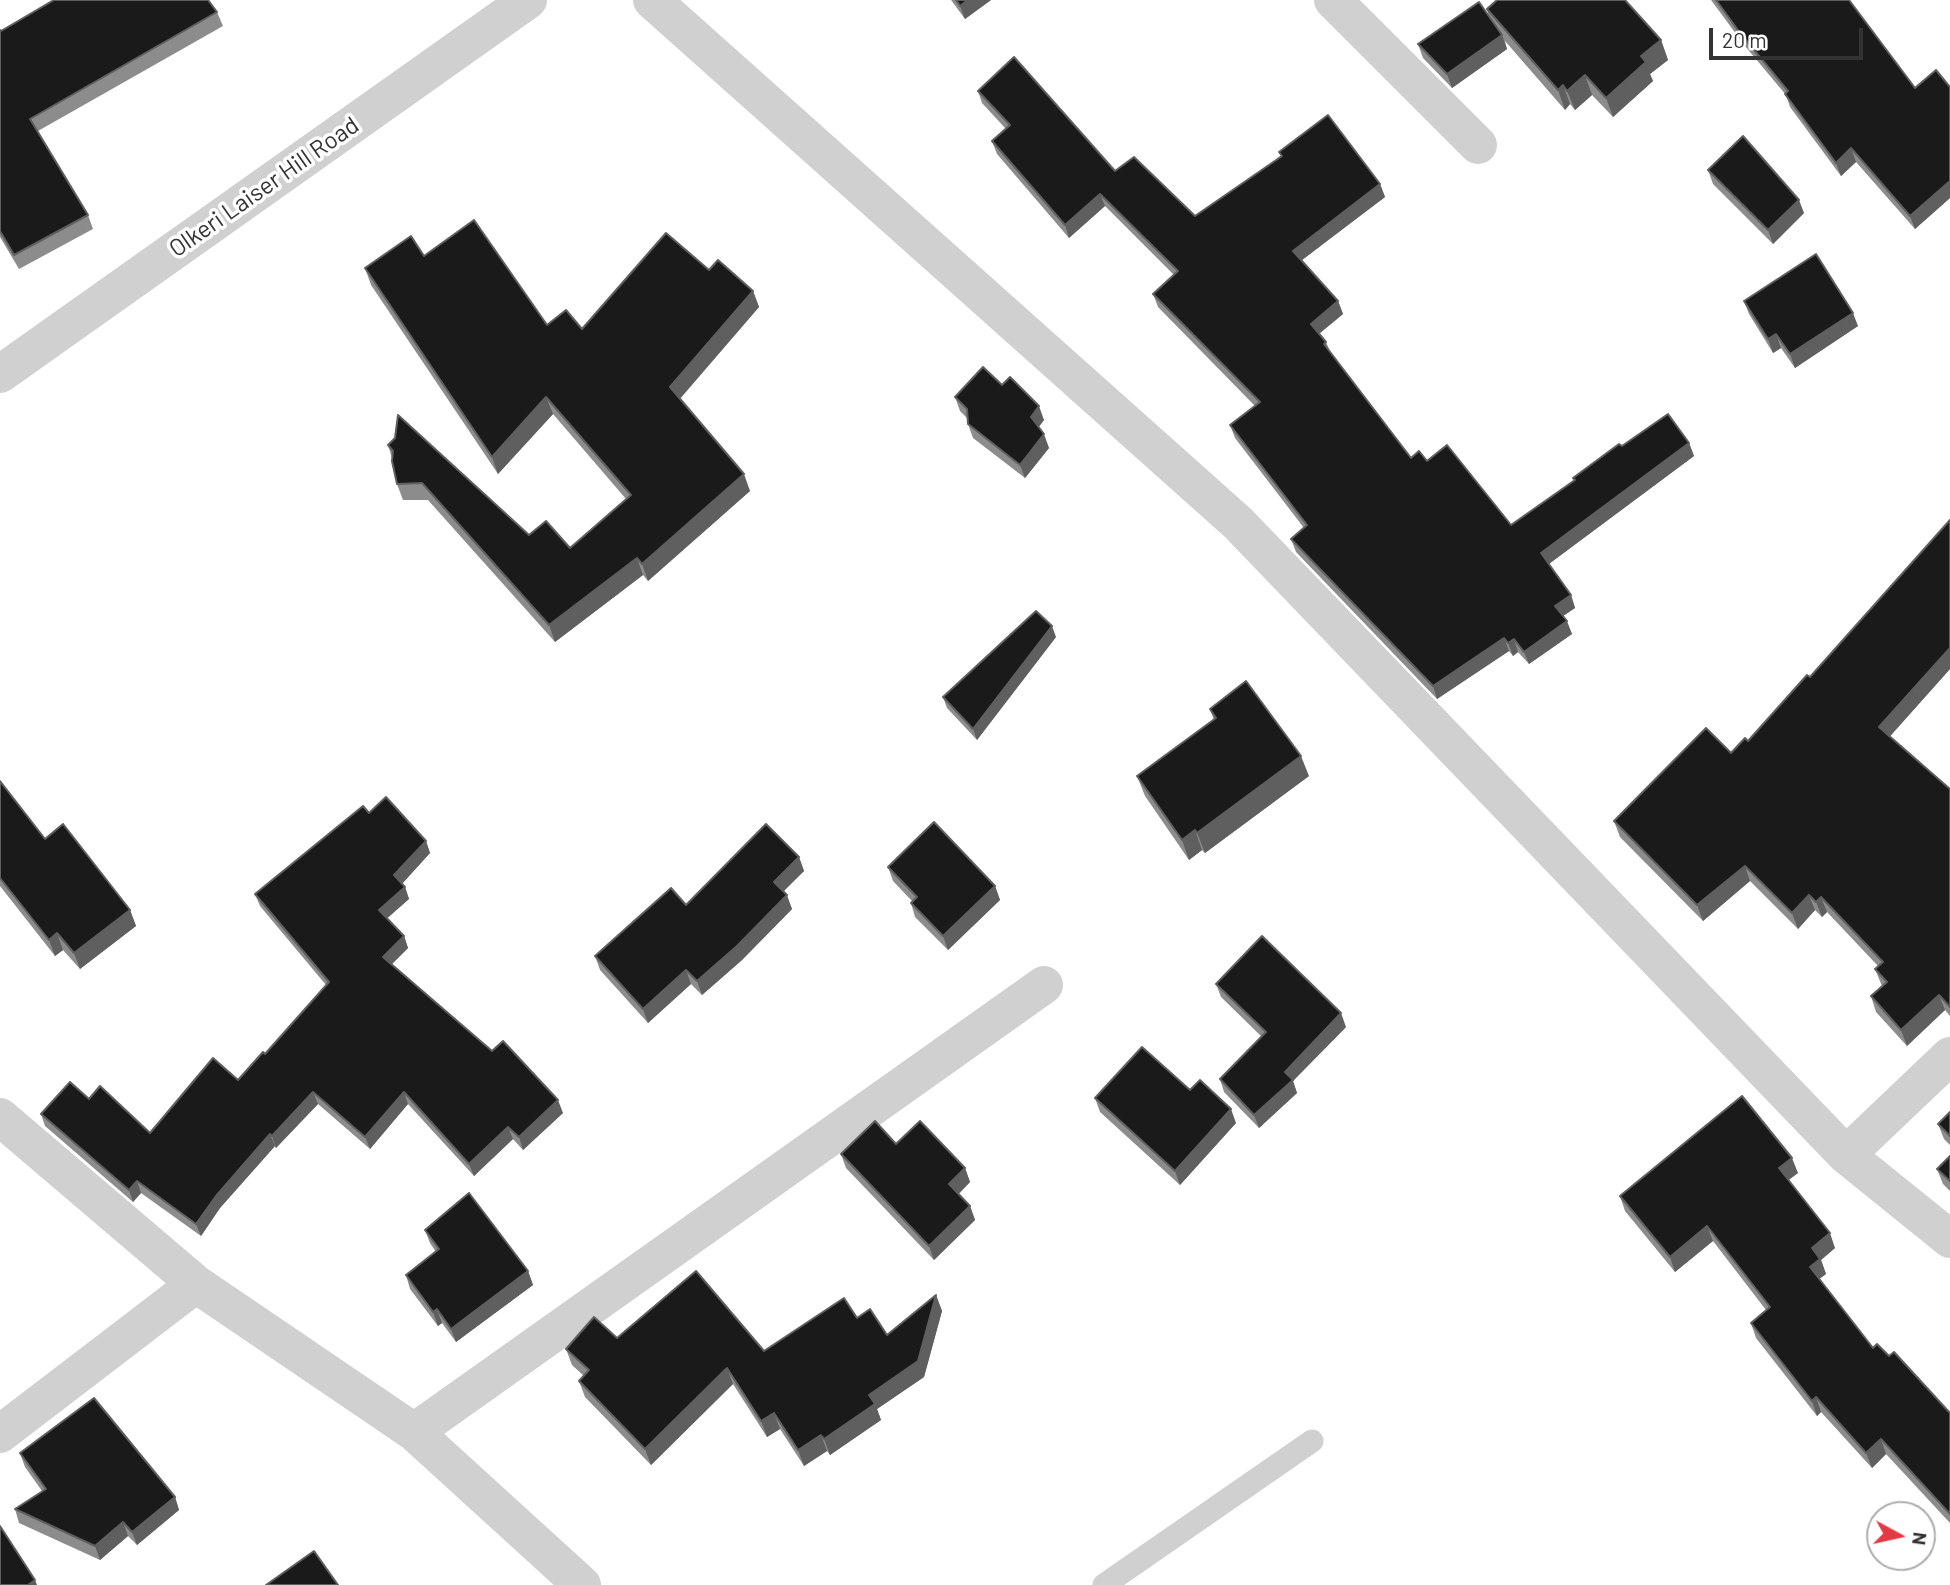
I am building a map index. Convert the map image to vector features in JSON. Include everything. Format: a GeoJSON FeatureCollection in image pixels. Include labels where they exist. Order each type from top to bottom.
{"type":"FeatureCollection","features":[{"type":"Feature","properties":{"kind":"street","name":"Olkeri Laiser Hill Road"},"geometry":{"type":"LineString","coordinates":[[0,374],[528,0]]}},
{"type":"Feature","properties":{"kind":"street"},"geometry":{"type":"LineString","coordinates":[[652,0],[1238,523],[1846,1155],[1950,1239]]}},
{"type":"Feature","properties":{"kind":"street"},"geometry":{"type":"LineString","coordinates":[[1333,0],[1478,145]]}},
{"type":"Feature","properties":{"kind":"street"},"geometry":{"type":"LineString","coordinates":[[414,1432],[1044,985]]}},
{"type":"Feature","properties":{"kind":"street"},"geometry":{"type":"LineString","coordinates":[[1846,1155],[1950,1056]]}},
{"type":"Feature","properties":{"kind":"street"},"geometry":{"type":"LineString","coordinates":[[0,1117],[196,1284],[414,1432],[582,1585]]}},
{"type":"Feature","properties":{"kind":"street"},"geometry":{"type":"LineString","coordinates":[[0,1434],[196,1284]]}},
{"type":"Feature","properties":{"kind":"lane"},"geometry":{"type":"LineString","coordinates":[[1104,1585],[1312,1441]]}},
{"type":"Feature","properties":{"kind":"building"},"geometry":{"type":"Polygon","coordinates":[[[54,0],[208,0],[217,12],[30,119],[88,215],[14,255],[0,231],[0,30],[54,0]]]}},
{"type":"Feature","properties":{"kind":"building"},"geometry":{"type":"Polygon","coordinates":[[[956,0],[968,0],[960,6],[956,0]]]}},
{"type":"Feature","properties":{"kind":"building"},"geometry":{"type":"Polygon","coordinates":[[[1497,0],[1625,0],[1661,40],[1641,56],[1646,62],[1606,98],[1585,75],[1567,91],[1563,85],[1558,90],[1487,9],[1497,0]]]}},
{"type":"Feature","properties":{"kind":"building"},"geometry":{"type":"Polygon","coordinates":[[[1716,0],[1849,0],[1915,88],[1936,70],[1950,87],[1950,181],[1910,216],[1851,148],[1836,163],[1785,94],[1788,91],[1716,0]]]}},
{"type":"Feature","properties":{"kind":"building"},"geometry":{"type":"Polygon","coordinates":[[[1479,2],[1502,35],[1447,74],[1418,44],[1479,2]]]}},
{"type":"Feature","properties":{"kind":"building"},"geometry":{"type":"Polygon","coordinates":[[[1014,57],[1115,171],[1134,157],[1195,216],[1282,156],[1279,152],[1328,115],[1380,184],[1293,251],[1338,301],[1311,324],[1411,458],[1419,451],[1427,461],[1447,445],[1511,525],[1575,480],[1573,478],[1619,444],[1622,446],[1668,414],[1689,443],[1541,553],[1571,595],[1555,606],[1567,621],[1524,652],[1514,639],[1508,643],[1504,638],[1433,686],[1291,539],[1307,525],[1230,425],[1260,402],[1153,294],[1178,271],[1100,194],[1065,225],[992,141],[1010,125],[978,91],[1014,57]]]}},
{"type":"Feature","properties":{"kind":"building"},"geometry":{"type":"Polygon","coordinates":[[[1743,136],[1799,200],[1768,230],[1708,170],[1743,136]]]}},
{"type":"Feature","properties":{"kind":"building"},"geometry":{"type":"Polygon","coordinates":[[[474,220],[547,325],[566,310],[582,329],[666,233],[709,270],[718,260],[753,291],[670,387],[744,474],[642,564],[637,558],[549,625],[422,483],[397,484],[392,461],[393,451],[388,445],[395,438],[398,415],[529,535],[546,521],[570,548],[631,495],[546,397],[492,457],[365,268],[411,236],[424,256],[474,220]]]}},
{"type":"Feature","properties":{"kind":"building"},"geometry":{"type":"Polygon","coordinates":[[[1816,254],[1853,313],[1790,354],[1776,334],[1768,339],[1744,301],[1816,254]]]}},
{"type":"Feature","properties":{"kind":"building"},"geometry":{"type":"Polygon","coordinates":[[[983,367],[1002,385],[1010,377],[1039,406],[1031,417],[1044,434],[1020,465],[968,424],[967,409],[955,397],[983,367]]]}},
{"type":"Feature","properties":{"kind":"building"},"geometry":{"type":"Polygon","coordinates":[[[1950,520],[1950,648],[1879,727],[1950,789],[1950,1007],[1939,995],[1901,1030],[1871,996],[1887,982],[1875,969],[1883,962],[1821,897],[1816,902],[1809,895],[1792,913],[1745,866],[1697,905],[1614,821],[1706,728],[1731,753],[1745,738],[1748,741],[1807,675],[1810,677],[1950,520]]]}},
{"type":"Feature","properties":{"kind":"building"},"geometry":{"type":"Polygon","coordinates":[[[1036,611],[1052,626],[973,729],[943,697],[1036,611]]]}},
{"type":"Feature","properties":{"kind":"building"},"geometry":{"type":"Polygon","coordinates":[[[1246,681],[1301,756],[1197,833],[1195,830],[1182,840],[1137,776],[1216,718],[1210,709],[1246,681]]]}},
{"type":"Feature","properties":{"kind":"building"},"geometry":{"type":"Polygon","coordinates":[[[0,781],[45,839],[63,824],[130,910],[74,953],[57,933],[49,940],[0,878],[0,781]]]}},
{"type":"Feature","properties":{"kind":"building"},"geometry":{"type":"Polygon","coordinates":[[[386,797],[426,841],[394,875],[405,887],[379,910],[404,936],[383,957],[492,1051],[503,1041],[558,1100],[519,1137],[508,1127],[469,1164],[404,1092],[365,1137],[313,1092],[272,1136],[270,1134],[216,1196],[196,1224],[137,1181],[129,1190],[41,1114],[70,1082],[89,1099],[100,1086],[150,1133],[213,1058],[238,1080],[329,982],[255,894],[363,806],[369,813],[386,797]]]}},
{"type":"Feature","properties":{"kind":"building"},"geometry":{"type":"Polygon","coordinates":[[[934,822],[995,886],[943,936],[911,903],[917,897],[888,867],[934,822]]]}},
{"type":"Feature","properties":{"kind":"building"},"geometry":{"type":"Polygon","coordinates":[[[766,824],[799,857],[774,882],[787,895],[737,946],[697,981],[686,970],[643,1009],[595,956],[671,888],[686,905],[766,824]]]}},
{"type":"Feature","properties":{"kind":"building"},"geometry":{"type":"Polygon","coordinates":[[[1262,936],[1341,1013],[1285,1072],[1293,1080],[1254,1115],[1220,1079],[1266,1032],[1216,984],[1262,936]]]}},
{"type":"Feature","properties":{"kind":"building"},"geometry":{"type":"Polygon","coordinates":[[[1142,1047],[1190,1090],[1200,1080],[1231,1109],[1175,1171],[1095,1098],[1142,1047]]]}},
{"type":"Feature","properties":{"kind":"building"},"geometry":{"type":"Polygon","coordinates":[[[1742,1096],[1792,1158],[1779,1168],[1830,1233],[1812,1248],[1820,1259],[1810,1267],[1873,1348],[1877,1344],[1889,1356],[1894,1352],[1950,1413],[1950,1514],[1881,1439],[1866,1453],[1816,1397],[1812,1401],[1751,1323],[1770,1307],[1707,1226],[1670,1257],[1620,1196],[1742,1096]]]}},
{"type":"Feature","properties":{"kind":"building"},"geometry":{"type":"Polygon","coordinates":[[[1950,1112],[1950,1136],[1938,1124],[1950,1112]]]}},
{"type":"Feature","properties":{"kind":"building"},"geometry":{"type":"Polygon","coordinates":[[[875,1121],[896,1144],[920,1121],[965,1168],[949,1184],[970,1206],[929,1246],[841,1154],[875,1121]]]}},
{"type":"Feature","properties":{"kind":"building"},"geometry":{"type":"Polygon","coordinates":[[[1950,1156],[1950,1181],[1937,1169],[1950,1156]]]}},
{"type":"Feature","properties":{"kind":"building"},"geometry":{"type":"Polygon","coordinates":[[[469,1193],[528,1271],[451,1329],[437,1309],[433,1312],[406,1275],[439,1249],[425,1230],[469,1193]]]}},
{"type":"Feature","properties":{"kind":"building"},"geometry":{"type":"Polygon","coordinates":[[[696,1271],[764,1351],[844,1298],[857,1318],[870,1309],[887,1335],[936,1295],[918,1361],[869,1395],[875,1404],[824,1439],[821,1435],[798,1450],[774,1413],[761,1421],[727,1368],[645,1449],[579,1381],[589,1370],[566,1349],[594,1317],[617,1338],[696,1271]]]}},
{"type":"Feature","properties":{"kind":"building"},"geometry":{"type":"Polygon","coordinates":[[[94,1398],[175,1497],[132,1532],[123,1522],[95,1546],[15,1509],[46,1489],[20,1453],[94,1398]]]}},
{"type":"Feature","properties":{"kind":"building"},"geometry":{"type":"Polygon","coordinates":[[[0,1526],[35,1580],[28,1585],[0,1585],[0,1526]]]}},
{"type":"Feature","properties":{"kind":"building"},"geometry":{"type":"Polygon","coordinates":[[[314,1551],[338,1585],[266,1585],[314,1551]]]}}]}
